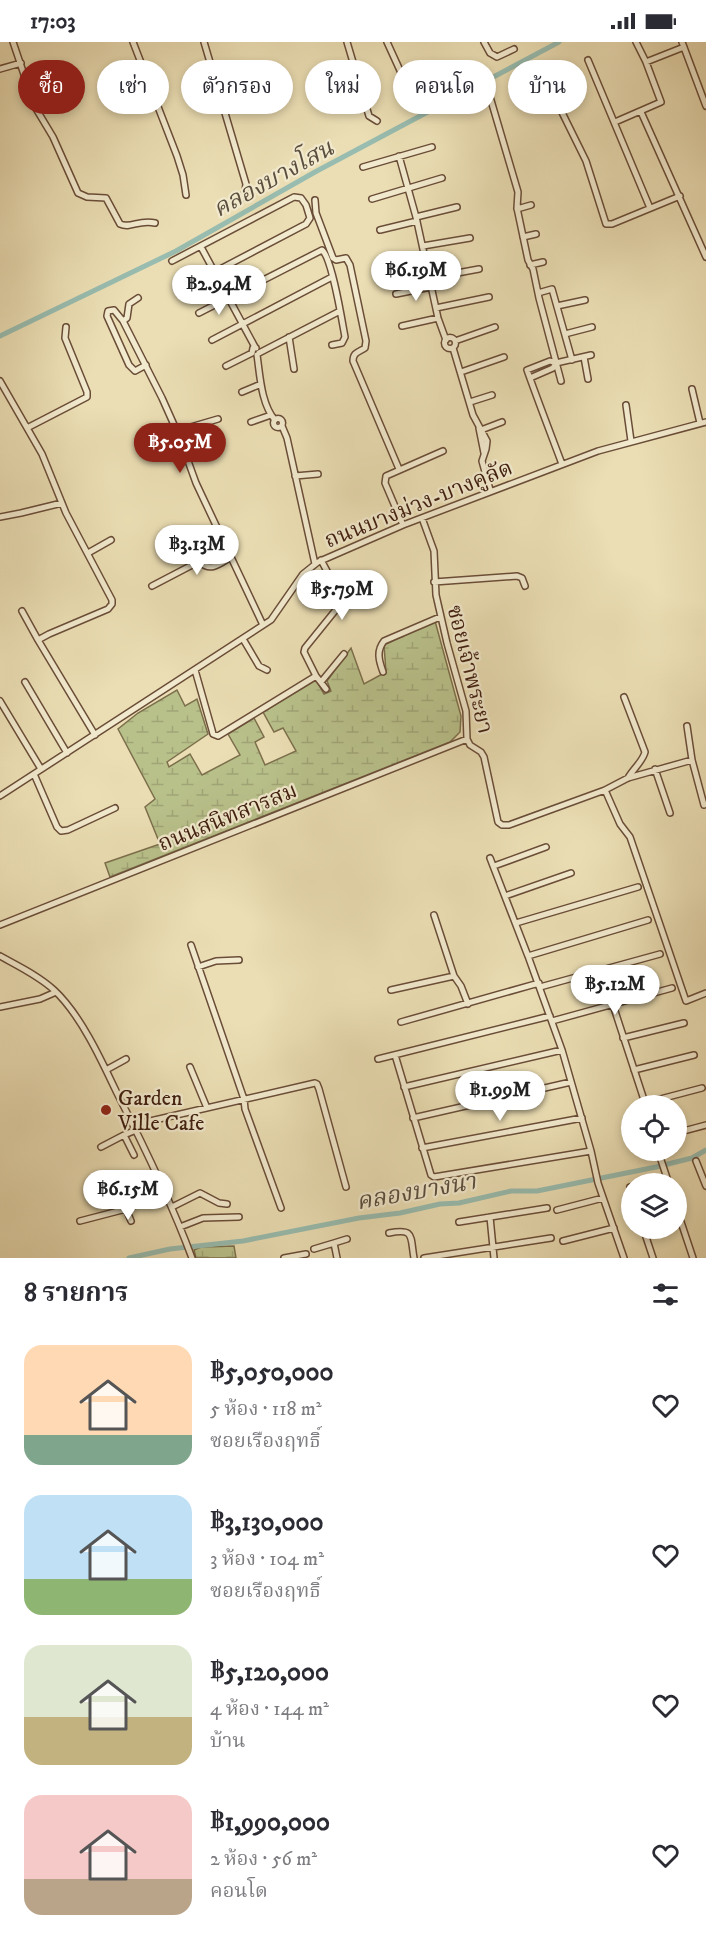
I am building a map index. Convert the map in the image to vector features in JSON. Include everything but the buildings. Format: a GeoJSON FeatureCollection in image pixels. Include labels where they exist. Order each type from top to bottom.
{"type":"FeatureCollection","features":[{"type":"Feature","properties":{"kind":"street"},"geometry":{"type":"LineString","coordinates":[[13,42],[20,60]]}},
{"type":"Feature","properties":{"kind":"street"},"geometry":{"type":"LineString","coordinates":[[133,42],[177,156],[186,195]]}},
{"type":"Feature","properties":{"kind":"street"},"geometry":{"type":"LineString","coordinates":[[204,42],[246,184],[245,192],[240,200]]}},
{"type":"Feature","properties":{"kind":"street"},"geometry":{"type":"LineString","coordinates":[[348,42],[366,109],[370,117],[378,121]]}},
{"type":"Feature","properties":{"kind":"street"},"geometry":{"type":"LineString","coordinates":[[387,42],[395,60]]}},
{"type":"Feature","properties":{"kind":"street"},"geometry":{"type":"LineString","coordinates":[[484,42],[490,53],[496,57],[514,50]]}},
{"type":"Feature","properties":{"kind":"street"},"geometry":{"type":"LineString","coordinates":[[615,122],[662,102],[636,42]]}},
{"type":"Feature","properties":{"kind":"street"},"geometry":{"type":"LineString","coordinates":[[646,62],[683,45],[706,106]]}},
{"type":"Feature","properties":{"kind":"street"},"geometry":{"type":"LineString","coordinates":[[588,60],[650,208]]}},
{"type":"Feature","properties":{"kind":"street"},"geometry":{"type":"LineString","coordinates":[[0,69],[18,64]]}},
{"type":"Feature","properties":{"kind":"street"},"geometry":{"type":"LineString","coordinates":[[641,112],[706,257]]}},
{"type":"Feature","properties":{"kind":"street"},"geometry":{"type":"LineString","coordinates":[[39,114],[53,137],[78,193],[87,197],[106,198],[123,226],[145,221],[155,223]]}},
{"type":"Feature","properties":{"kind":"street"},"geometry":{"type":"LineString","coordinates":[[495,114],[518,192],[517,209],[523,237],[561,381]]}},
{"type":"Feature","properties":{"kind":"street"},"geometry":{"type":"LineString","coordinates":[[563,114],[586,161],[606,224],[610,225],[680,196]]}},
{"type":"Feature","properties":{"kind":"street"},"geometry":{"type":"LineString","coordinates":[[363,166],[432,147]]}},
{"type":"Feature","properties":{"kind":"street"},"geometry":{"type":"LineString","coordinates":[[399,156],[417,219],[438,318],[446,340],[451,338],[454,344],[470,402],[487,441],[483,465],[490,490]]}},
{"type":"Feature","properties":{"kind":"street"},"geometry":{"type":"LineString","coordinates":[[372,199],[442,178]]}},
{"type":"Feature","properties":{"kind":"street"},"geometry":{"type":"LineString","coordinates":[[172,261],[294,197],[300,198],[306,205],[310,218],[306,224],[186,287]]}},
{"type":"Feature","properties":{"kind":"street"},"geometry":{"type":"LineString","coordinates":[[315,200],[316,213],[333,258],[336,260],[346,258],[350,265],[366,341],[365,348],[353,356],[353,361],[399,469]]}},
{"type":"Feature","properties":{"kind":"street"},"geometry":{"type":"LineString","coordinates":[[517,209],[531,206]]}},
{"type":"Feature","properties":{"kind":"street"},"geometry":{"type":"LineString","coordinates":[[380,230],[457,207]]}},
{"type":"Feature","properties":{"kind":"street"},"geometry":{"type":"LineString","coordinates":[[523,237],[536,234]]}},
{"type":"Feature","properties":{"kind":"street"},"geometry":{"type":"LineString","coordinates":[[423,246],[471,237]]}},
{"type":"Feature","properties":{"kind":"street"},"geometry":{"type":"LineString","coordinates":[[201,247],[256,352],[261,384],[273,417],[273,424],[276,428],[282,426],[287,438],[318,562],[343,602]]}},
{"type":"Feature","properties":{"kind":"street"},"geometry":{"type":"LineString","coordinates":[[199,313],[320,250],[326,253],[345,339],[342,343],[332,345]]}},
{"type":"Feature","properties":{"kind":"street"},"geometry":{"type":"LineString","coordinates":[[389,262],[425,255]]}},
{"type":"Feature","properties":{"kind":"street"},"geometry":{"type":"LineString","coordinates":[[530,265],[543,262]]}},
{"type":"Feature","properties":{"kind":"street"},"geometry":{"type":"LineString","coordinates":[[430,278],[479,268]]}},
{"type":"Feature","properties":{"kind":"street"},"geometry":{"type":"LineString","coordinates":[[212,340],[332,277]]}},
{"type":"Feature","properties":{"kind":"street"},"geometry":{"type":"LineString","coordinates":[[396,294],[431,287]]}},
{"type":"Feature","properties":{"kind":"street"},"geometry":{"type":"LineString","coordinates":[[538,293],[552,289],[572,360]]}},
{"type":"Feature","properties":{"kind":"street"},"geometry":{"type":"LineString","coordinates":[[436,308],[489,297]]}},
{"type":"Feature","properties":{"kind":"street"},"geometry":{"type":"LineString","coordinates":[[123,321],[126,318],[129,304],[138,298]]}},
{"type":"Feature","properties":{"kind":"street"},"geometry":{"type":"LineString","coordinates":[[557,306],[585,300]]}},
{"type":"Feature","properties":{"kind":"street"},"geometry":{"type":"LineString","coordinates":[[146,365],[135,371],[129,365],[107,316],[108,311],[116,312],[123,321],[146,365],[177,431],[193,477],[263,625]]}},
{"type":"Feature","properties":{"kind":"street"},"geometry":{"type":"LineString","coordinates":[[226,366],[340,311]]}},
{"type":"Feature","properties":{"kind":"street"},"geometry":{"type":"LineString","coordinates":[[402,326],[438,318]]}},
{"type":"Feature","properties":{"kind":"street"},"geometry":{"type":"LineString","coordinates":[[27,428],[87,397],[65,338],[66,327]]}},
{"type":"Feature","properties":{"kind":"street"},"geometry":{"type":"LineString","coordinates":[[454,344],[495,327]]}},
{"type":"Feature","properties":{"kind":"street"},"geometry":{"type":"LineString","coordinates":[[565,334],[592,327]]}},
{"type":"Feature","properties":{"kind":"street"},"geometry":{"type":"LineString","coordinates":[[289,337],[294,369]]}},
{"type":"Feature","properties":{"kind":"street"},"geometry":{"type":"LineString","coordinates":[[562,464],[527,370],[550,361],[556,363],[591,355]]}},
{"type":"Feature","properties":{"kind":"street"},"geometry":{"type":"LineString","coordinates":[[461,372],[504,357]]}},
{"type":"Feature","properties":{"kind":"street"},"geometry":{"type":"LineString","coordinates":[[584,357],[588,379]]}},
{"type":"Feature","properties":{"kind":"street"},"geometry":{"type":"LineString","coordinates":[[530,378],[553,368],[556,363]]}},
{"type":"Feature","properties":{"kind":"street"},"geometry":{"type":"LineString","coordinates":[[0,381],[42,454],[62,503],[112,600],[110,607],[38,640]]}},
{"type":"Feature","properties":{"kind":"street"},"geometry":{"type":"LineString","coordinates":[[242,392],[261,384]]}},
{"type":"Feature","properties":{"kind":"street"},"geometry":{"type":"LineString","coordinates":[[692,389],[703,423]]}},
{"type":"Feature","properties":{"kind":"street"},"geometry":{"type":"LineString","coordinates":[[470,402],[492,395]]}},
{"type":"Feature","properties":{"kind":"street"},"geometry":{"type":"LineString","coordinates":[[626,405],[631,441]]}},
{"type":"Feature","properties":{"kind":"street"},"geometry":{"type":"LineString","coordinates":[[251,422],[273,417]]}},
{"type":"Feature","properties":{"kind":"street"},"geometry":{"type":"LineString","coordinates":[[177,431],[218,419]]}},
{"type":"Feature","properties":{"kind":"street"},"geometry":{"type":"LineString","coordinates":[[480,429],[502,422]]}},
{"type":"Feature","properties":{"kind":"street","name":"ถนนบางม่วง-บางคูลัด"},"geometry":{"type":"LineString","coordinates":[[0,796],[271,620],[303,574],[318,562],[490,490],[562,464],[631,441],[703,423]]}},
{"type":"Feature","properties":{"kind":"street"},"geometry":{"type":"LineString","coordinates":[[403,525],[385,483],[386,476],[443,451]]}},
{"type":"Feature","properties":{"kind":"street"},"geometry":{"type":"LineString","coordinates":[[295,476],[318,474]]}},
{"type":"Feature","properties":{"kind":"street"},"geometry":{"type":"LineString","coordinates":[[0,517],[62,503]]}},
{"type":"Feature","properties":{"kind":"street","name":"ซอยเจ้าพระยา"},"geometry":{"type":"LineString","coordinates":[[422,518],[434,552],[434,582],[440,617],[466,711],[466,739],[484,757],[498,822],[502,825],[509,825],[605,790]]}},
{"type":"Feature","properties":{"kind":"street"},"geometry":{"type":"LineString","coordinates":[[88,553],[111,540]]}},
{"type":"Feature","properties":{"kind":"street"},"geometry":{"type":"LineString","coordinates":[[152,586],[196,563],[212,567],[231,557]]}},
{"type":"Feature","properties":{"kind":"street"},"geometry":{"type":"LineString","coordinates":[[434,582],[517,576],[522,578],[525,586]]}},
{"type":"Feature","properties":{"kind":"street"},"geometry":{"type":"LineString","coordinates":[[326,689],[316,676],[304,652],[305,648],[343,602],[382,586]]}},
{"type":"Feature","properties":{"kind":"street"},"geometry":{"type":"LineString","coordinates":[[22,611],[94,735]]}},
{"type":"Feature","properties":{"kind":"street"},"geometry":{"type":"LineString","coordinates":[[383,672],[379,654],[384,641],[440,617]]}},
{"type":"Feature","properties":{"kind":"street"},"geometry":{"type":"LineString","coordinates":[[243,639],[259,666],[267,670]]}},
{"type":"Feature","properties":{"kind":"street"},"geometry":{"type":"LineString","coordinates":[[321,682],[344,654]]}},
{"type":"Feature","properties":{"kind":"street"},"geometry":{"type":"LineString","coordinates":[[195,670],[213,734],[218,736],[316,676]]}},
{"type":"Feature","properties":{"kind":"street"},"geometry":{"type":"LineString","coordinates":[[25,682],[67,753]]}},
{"type":"Feature","properties":{"kind":"street"},"geometry":{"type":"LineString","coordinates":[[624,697],[645,752],[645,756],[628,778]]}},
{"type":"Feature","properties":{"kind":"street"},"geometry":{"type":"LineString","coordinates":[[0,701],[41,769]]}},
{"type":"Feature","properties":{"kind":"street"},"geometry":{"type":"LineString","coordinates":[[687,726],[692,760],[704,805]]}},
{"type":"Feature","properties":{"kind":"street","name":"ถนนสนิทสารสม"},"geometry":{"type":"LineString","coordinates":[[0,925],[466,739]]}},
{"type":"Feature","properties":{"kind":"street"},"geometry":{"type":"LineString","coordinates":[[692,760],[628,778],[605,790],[620,824],[630,837],[686,1001],[706,993]]}},
{"type":"Feature","properties":{"kind":"street"},"geometry":{"type":"LineString","coordinates":[[655,769],[670,813]]}},
{"type":"Feature","properties":{"kind":"street"},"geometry":{"type":"LineString","coordinates":[[34,774],[57,827],[61,831],[68,830],[115,808]]}},
{"type":"Feature","properties":{"kind":"street"},"geometry":{"type":"LineString","coordinates":[[494,866],[546,847]]}},
{"type":"Feature","properties":{"kind":"street"},"geometry":{"type":"LineString","coordinates":[[490,858],[540,985],[562,1050],[598,1183],[624,1258]]}},
{"type":"Feature","properties":{"kind":"street"},"geometry":{"type":"LineString","coordinates":[[505,896],[571,873]]}},
{"type":"Feature","properties":{"kind":"street"},"geometry":{"type":"LineString","coordinates":[[516,923],[638,887]]}},
{"type":"Feature","properties":{"kind":"street"},"geometry":{"type":"LineString","coordinates":[[434,915],[454,976],[468,1004]]}},
{"type":"Feature","properties":{"kind":"street"},"geometry":{"type":"LineString","coordinates":[[528,956],[648,920]]}},
{"type":"Feature","properties":{"kind":"street"},"geometry":{"type":"LineString","coordinates":[[191,945],[281,1208]]}},
{"type":"Feature","properties":{"kind":"street"},"geometry":{"type":"LineString","coordinates":[[400,1022],[660,954]]}},
{"type":"Feature","properties":{"kind":"street"},"geometry":{"type":"LineString","coordinates":[[0,956],[45,982],[56,992],[79,1022],[135,1127],[172,1207],[191,1256]]}},
{"type":"Feature","properties":{"kind":"street"},"geometry":{"type":"LineString","coordinates":[[198,966],[216,961],[239,960]]}},
{"type":"Feature","properties":{"kind":"street"},"geometry":{"type":"LineString","coordinates":[[391,990],[454,976]]}},
{"type":"Feature","properties":{"kind":"street"},"geometry":{"type":"LineString","coordinates":[[378,1059],[613,1005],[672,988]]}},
{"type":"Feature","properties":{"kind":"street"},"geometry":{"type":"LineString","coordinates":[[0,1007],[40,999],[56,992]]}},
{"type":"Feature","properties":{"kind":"street"},"geometry":{"type":"LineString","coordinates":[[613,1005],[642,1095]]}},
{"type":"Feature","properties":{"kind":"street"},"geometry":{"type":"LineString","coordinates":[[623,1038],[684,1023]]}},
{"type":"Feature","properties":{"kind":"street"},"geometry":{"type":"LineString","coordinates":[[404,1087],[562,1050]]}},
{"type":"Feature","properties":{"kind":"street"},"geometry":{"type":"LineString","coordinates":[[395,1055],[431,1175],[439,1178],[591,1151]]}},
{"type":"Feature","properties":{"kind":"street"},"geometry":{"type":"LineString","coordinates":[[634,1070],[694,1055]]}},
{"type":"Feature","properties":{"kind":"street"},"geometry":{"type":"LineString","coordinates":[[106,1070],[126,1059]]}},
{"type":"Feature","properties":{"kind":"street"},"geometry":{"type":"LineString","coordinates":[[190,1067],[207,1108]]}},
{"type":"Feature","properties":{"kind":"street"},"geometry":{"type":"LineString","coordinates":[[413,1118],[571,1082]]}},
{"type":"Feature","properties":{"kind":"street"},"geometry":{"type":"LineString","coordinates":[[101,1147],[135,1127],[310,1083],[317,1084],[346,1187]]}},
{"type":"Feature","properties":{"kind":"street"},"geometry":{"type":"LineString","coordinates":[[677,1095],[702,1088]]}},
{"type":"Feature","properties":{"kind":"street"},"geometry":{"type":"LineString","coordinates":[[422,1148],[582,1118]]}},
{"type":"Feature","properties":{"kind":"street"},"geometry":{"type":"LineString","coordinates":[[687,1130],[706,1125]]}},
{"type":"Feature","properties":{"kind":"street"},"geometry":{"type":"LineString","coordinates":[[124,1135],[134,1155]]}},
{"type":"Feature","properties":{"kind":"street"},"geometry":{"type":"LineString","coordinates":[[696,1161],[706,1186]]}},
{"type":"Feature","properties":{"kind":"street"},"geometry":{"type":"LineString","coordinates":[[80,1221],[126,1209],[165,1192]]}},
{"type":"Feature","properties":{"kind":"street"},"geometry":{"type":"LineString","coordinates":[[172,1207],[200,1193],[219,1203],[227,1204]]}},
{"type":"Feature","properties":{"kind":"street"},"geometry":{"type":"LineString","coordinates":[[557,1210],[603,1198]]}},
{"type":"Feature","properties":{"kind":"street"},"geometry":{"type":"LineString","coordinates":[[459,1222],[547,1208]]}},
{"type":"Feature","properties":{"kind":"street"},"geometry":{"type":"LineString","coordinates":[[126,1209],[131,1221]]}},
{"type":"Feature","properties":{"kind":"street"},"geometry":{"type":"LineString","coordinates":[[180,1227],[202,1218],[239,1217]]}},
{"type":"Feature","properties":{"kind":"street"},"geometry":{"type":"LineString","coordinates":[[490,1217],[494,1258]]}},
{"type":"Feature","properties":{"kind":"street"},"geometry":{"type":"LineString","coordinates":[[563,1241],[614,1228]]}},
{"type":"Feature","properties":{"kind":"street"},"geometry":{"type":"LineString","coordinates":[[389,1233],[406,1231],[410,1234],[414,1258]]}},
{"type":"Feature","properties":{"kind":"street"},"geometry":{"type":"LineString","coordinates":[[424,1258],[551,1238]]}},
{"type":"Feature","properties":{"kind":"street"},"geometry":{"type":"LineString","coordinates":[[314,1249],[347,1239]]}},
{"type":"Feature","properties":{"kind":"street"},"geometry":{"type":"LineString","coordinates":[[647,1239],[653,1258]]}},
{"type":"Feature","properties":{"kind":"street"},"geometry":{"type":"LineString","coordinates":[[687,1239],[693,1258]]}},
{"type":"Feature","properties":{"kind":"street"},"geometry":{"type":"LineString","coordinates":[[334,1242],[337,1258]]}},
{"type":"Feature","properties":{"kind":"street"},"geometry":{"type":"LineString","coordinates":[[284,1258],[306,1254]]}},
{"type":"Feature","properties":{"kind":"green space"},"geometry":{"type":"Polygon","coordinates":[[[435,621],[461,716],[460,732],[450,742],[110,877],[105,863],[160,844],[145,807],[155,799],[118,729],[138,713],[177,690],[185,706],[197,699],[208,734],[167,762],[169,767],[190,754],[202,775],[240,755],[228,734],[254,718],[264,737],[255,742],[265,765],[296,751],[283,728],[274,732],[263,712],[316,680],[324,694],[331,691],[327,681],[351,648],[364,684],[386,672],[384,645],[435,621]]]}},
{"type":"Feature","properties":{"kind":"green space"},"geometry":{"type":"Polygon","coordinates":[[[234,1246],[236,1258],[196,1258],[194,1250],[201,1247],[234,1246]]]}},
{"type":"Feature","properties":{"kind":"waterway","name":"คลองบางโสน"},"geometry":{"type":"LineString","coordinates":[[0,336],[176,251],[315,172],[559,42]]}},
{"type":"Feature","properties":{"kind":"waterway","name":"คลองบางนา"},"geometry":{"type":"LineString","coordinates":[[129,1258],[170,1249],[243,1241],[359,1218],[400,1213],[440,1204],[459,1203],[511,1191],[537,1191],[656,1167],[692,1158],[706,1150]]}},
{"type":"Feature","properties":{"kind":"place","name":"Garden Ville Cafe"},"geometry":{"type":"Point","coordinates":[106,1110]}}]}
